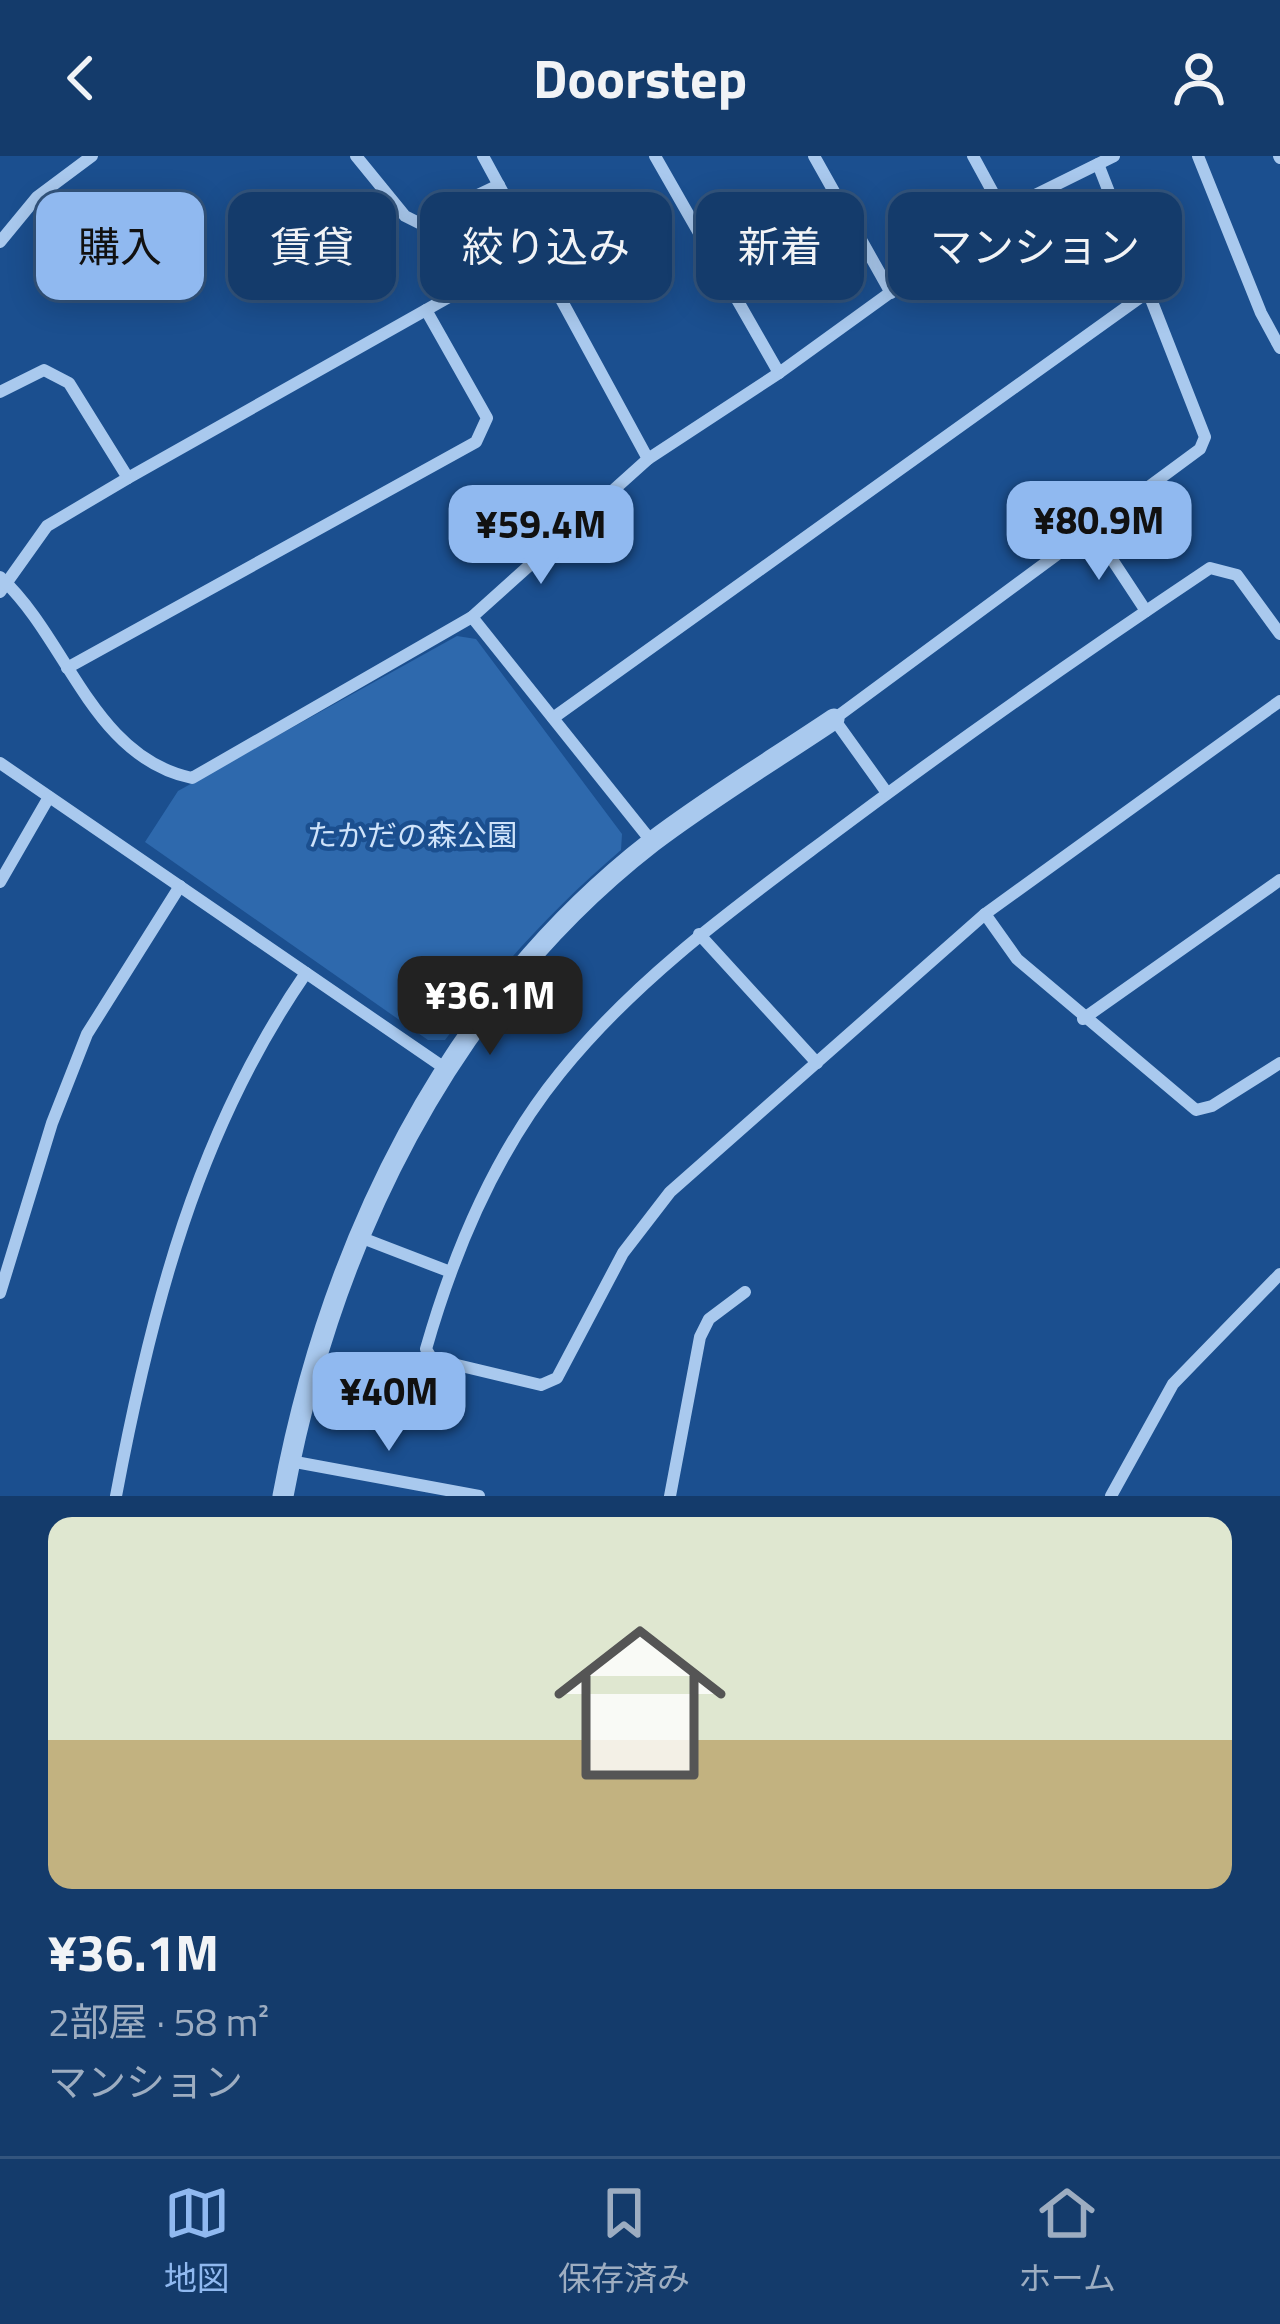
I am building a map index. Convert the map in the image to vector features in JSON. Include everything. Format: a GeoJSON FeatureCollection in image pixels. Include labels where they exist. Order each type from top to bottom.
{"type":"FeatureCollection","features":[{"type":"Feature","properties":{"kind":"street"},"geometry":{"type":"LineString","coordinates":[[0,242],[38,197],[92,156]]}},
{"type":"Feature","properties":{"kind":"street"},"geometry":{"type":"LineString","coordinates":[[356,156],[405,216],[419,223],[499,184]]}},
{"type":"Feature","properties":{"kind":"street"},"geometry":{"type":"LineString","coordinates":[[483,156],[503,192]]}},
{"type":"Feature","properties":{"kind":"street"},"geometry":{"type":"LineString","coordinates":[[655,156],[779,373]]}},
{"type":"Feature","properties":{"kind":"street"},"geometry":{"type":"LineString","coordinates":[[814,156],[888,288]]}},
{"type":"Feature","properties":{"kind":"street"},"geometry":{"type":"LineString","coordinates":[[973,156],[993,192]]}},
{"type":"Feature","properties":{"kind":"street"},"geometry":{"type":"LineString","coordinates":[[1041,192],[1114,156]]}},
{"type":"Feature","properties":{"kind":"street"},"geometry":{"type":"LineString","coordinates":[[1198,156],[1261,313],[1280,348]]}},
{"type":"Feature","properties":{"kind":"street"},"geometry":{"type":"LineString","coordinates":[[1098,164],[1109,192]]}},
{"type":"Feature","properties":{"kind":"street"},"geometry":{"type":"LineString","coordinates":[[444,300],[47,526],[2,584],[111,731],[169,773],[192,778],[472,617],[648,458],[888,295]]}},
{"type":"Feature","properties":{"kind":"street"},"geometry":{"type":"LineString","coordinates":[[562,300],[648,458]]}},
{"type":"Feature","properties":{"kind":"street"},"geometry":{"type":"LineString","coordinates":[[553,718],[1136,300]]}},
{"type":"Feature","properties":{"kind":"street"},"geometry":{"type":"LineString","coordinates":[[284,1496],[303,1390],[356,1236],[446,1069],[529,958],[652,842],[834,719],[1201,449],[1205,437],[1152,300]]}},
{"type":"Feature","properties":{"kind":"street"},"geometry":{"type":"LineString","coordinates":[[67,668],[476,442],[487,418],[426,310]]}},
{"type":"Feature","properties":{"kind":"street"},"geometry":{"type":"LineString","coordinates":[[0,392],[44,370],[69,383],[128,478]]}},
{"type":"Feature","properties":{"kind":"street"},"geometry":{"type":"LineString","coordinates":[[1092,529],[1146,611]]}},
{"type":"Feature","properties":{"kind":"street"},"geometry":{"type":"LineString","coordinates":[[1280,634],[1237,575],[1210,568],[887,793],[699,934],[629,996],[557,1075],[484,1192],[448,1271],[426,1349],[432,1360],[542,1385],[557,1378],[623,1253],[670,1192],[985,914],[1280,701]]}},
{"type":"Feature","properties":{"kind":"street"},"geometry":{"type":"LineString","coordinates":[[472,617],[652,842]]}},
{"type":"Feature","properties":{"kind":"street"},"geometry":{"type":"LineString","coordinates":[[834,719],[887,793]]}},
{"type":"Feature","properties":{"kind":"street"},"geometry":{"type":"LineString","coordinates":[[0,763],[446,1069]]}},
{"type":"Feature","properties":{"kind":"street"},"geometry":{"type":"LineString","coordinates":[[0,882],[49,797]]}},
{"type":"Feature","properties":{"kind":"street"},"geometry":{"type":"LineString","coordinates":[[1083,1019],[1280,880]]}},
{"type":"Feature","properties":{"kind":"street"},"geometry":{"type":"LineString","coordinates":[[0,1293],[52,1124],[87,1034],[180,886]]}},
{"type":"Feature","properties":{"kind":"street"},"geometry":{"type":"LineString","coordinates":[[985,914],[1017,959],[1196,1110],[1212,1106],[1280,1063]]}},
{"type":"Feature","properties":{"kind":"street"},"geometry":{"type":"LineString","coordinates":[[699,934],[817,1063]]}},
{"type":"Feature","properties":{"kind":"street"},"geometry":{"type":"LineString","coordinates":[[116,1496],[172,1247],[232,1100],[306,973]]}},
{"type":"Feature","properties":{"kind":"street"},"geometry":{"type":"LineString","coordinates":[[356,1236],[448,1271]]}},
{"type":"Feature","properties":{"kind":"street"},"geometry":{"type":"LineString","coordinates":[[1111,1496],[1173,1384],[1280,1274]]}},
{"type":"Feature","properties":{"kind":"street"},"geometry":{"type":"LineString","coordinates":[[670,1496],[700,1337],[709,1319],[746,1292]]}},
{"type":"Feature","properties":{"kind":"street"},"geometry":{"type":"LineString","coordinates":[[290,1460],[479,1496]]}},
{"type":"Feature","properties":{"kind":"green space","name":"たかだの森公園"},"geometry":{"type":"Polygon","coordinates":[[[457,636],[476,639],[622,834],[621,850],[527,940],[445,1040],[428,1040],[145,842],[178,791],[457,636]]]}}]}
